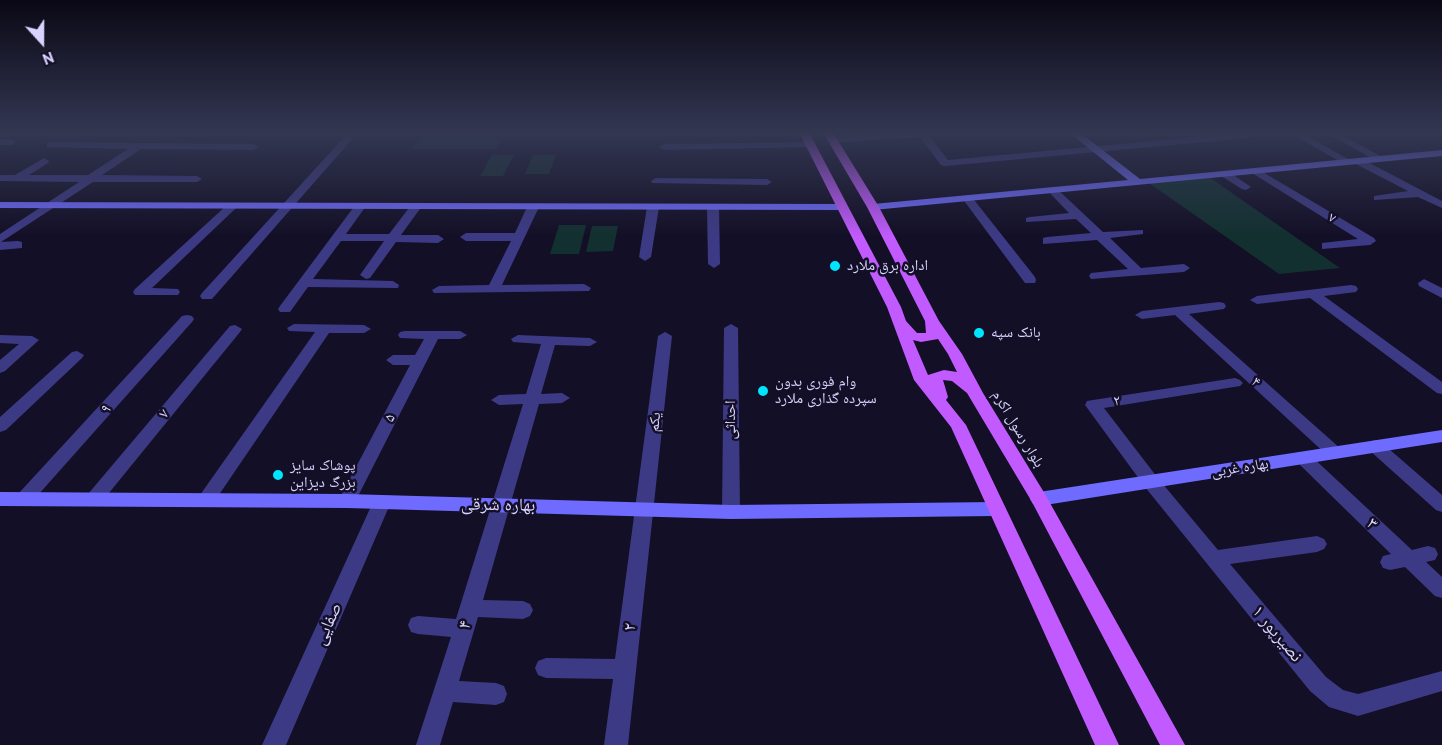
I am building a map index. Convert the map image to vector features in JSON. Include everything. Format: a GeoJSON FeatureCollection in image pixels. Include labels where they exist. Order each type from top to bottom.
{"type":"FeatureCollection","features":[{"type":"Feature","properties":{"kind":"main road"},"geometry":{"type":"LineString","coordinates":[[823,169],[894,307],[922,380],[958,425],[1107,745]]}},
{"type":"Feature","properties":{"kind":"main road","name":"بلوار رسول اکرم"},"geometry":{"type":"LineString","coordinates":[[850,169],[873,207],[932,321],[956,354],[975,393],[1039,499],[1173,745]]}},
{"type":"Feature","properties":{"kind":"main road"},"geometry":{"type":"LineString","coordinates":[[898,321],[912,336],[921,338],[933,336],[932,321]]}},
{"type":"Feature","properties":{"kind":"main road"},"geometry":{"type":"LineString","coordinates":[[943,407],[934,377],[944,375],[957,377],[975,393]]}},
{"type":"Feature","properties":{"kind":"street"},"geometry":{"type":"LineString","coordinates":[[17,178],[32,169]]}},
{"type":"Feature","properties":{"kind":"street"},"geometry":{"type":"LineString","coordinates":[[0,239],[106,169]]}},
{"type":"Feature","properties":{"kind":"street"},"geometry":{"type":"LineString","coordinates":[[207,296],[320,169]]}},
{"type":"Feature","properties":{"kind":"street"},"geometry":{"type":"LineString","coordinates":[[1121,169],[1138,182]]}},
{"type":"Feature","properties":{"kind":"street"},"geometry":{"type":"LineString","coordinates":[[873,207],[1280,169]]}},
{"type":"Feature","properties":{"kind":"street"},"geometry":{"type":"LineString","coordinates":[[1368,169],[1442,205]]}},
{"type":"Feature","properties":{"kind":"street","name":"۷"},"geometry":{"type":"LineString","coordinates":[[1256,171],[1370,241],[1326,246]]}},
{"type":"Feature","properties":{"kind":"street"},"geometry":{"type":"LineString","coordinates":[[1225,174],[1246,187]]}},
{"type":"Feature","properties":{"kind":"street"},"geometry":{"type":"LineString","coordinates":[[0,178],[197,179]]}},
{"type":"Feature","properties":{"kind":"street"},"geometry":{"type":"LineString","coordinates":[[656,181],[712,197],[842,207]]}},
{"type":"Feature","properties":{"kind":"street"},"geometry":{"type":"LineString","coordinates":[[0,205],[653,207],[712,197],[767,182]]}},
{"type":"Feature","properties":{"kind":"street"},"geometry":{"type":"LineString","coordinates":[[1052,190],[1138,272]]}},
{"type":"Feature","properties":{"kind":"street"},"geometry":{"type":"LineString","coordinates":[[1378,198],[1420,193]]}},
{"type":"Feature","properties":{"kind":"street"},"geometry":{"type":"LineString","coordinates":[[712,197],[714,264]]}},
{"type":"Feature","properties":{"kind":"street"},"geometry":{"type":"LineString","coordinates":[[967,198],[1030,280]]}},
{"type":"Feature","properties":{"kind":"street"},"geometry":{"type":"LineString","coordinates":[[285,309],[360,206]]}},
{"type":"Feature","properties":{"kind":"street"},"geometry":{"type":"LineString","coordinates":[[366,274],[416,206]]}},
{"type":"Feature","properties":{"kind":"street"},"geometry":{"type":"LineString","coordinates":[[173,292],[140,292],[231,207]]}},
{"type":"Feature","properties":{"kind":"street"},"geometry":{"type":"LineString","coordinates":[[494,289],[533,207]]}},
{"type":"Feature","properties":{"kind":"street"},"geometry":{"type":"LineString","coordinates":[[645,257],[653,207]]}},
{"type":"Feature","properties":{"kind":"street"},"geometry":{"type":"LineString","coordinates":[[1030,220],[1077,215]]}},
{"type":"Feature","properties":{"kind":"street"},"geometry":{"type":"LineString","coordinates":[[1047,241],[1139,232]]}},
{"type":"Feature","properties":{"kind":"street"},"geometry":{"type":"LineString","coordinates":[[338,237],[438,239]]}},
{"type":"Feature","properties":{"kind":"street"},"geometry":{"type":"LineString","coordinates":[[466,237],[517,237]]}},
{"type":"Feature","properties":{"kind":"street"},"geometry":{"type":"LineString","coordinates":[[0,246],[18,245]]}},
{"type":"Feature","properties":{"kind":"street"},"geometry":{"type":"LineString","coordinates":[[1095,276],[1184,268]]}},
{"type":"Feature","properties":{"kind":"street"},"geometry":{"type":"LineString","coordinates":[[304,283],[393,285]]}},
{"type":"Feature","properties":{"kind":"street"},"geometry":{"type":"LineString","coordinates":[[1424,283],[1442,294]]}},
{"type":"Feature","properties":{"kind":"street"},"geometry":{"type":"LineString","coordinates":[[440,290],[584,288]]}},
{"type":"Feature","properties":{"kind":"street"},"geometry":{"type":"LineString","coordinates":[[1257,300],[1351,289]]}},
{"type":"Feature","properties":{"kind":"street"},"geometry":{"type":"LineString","coordinates":[[1313,294],[1442,388]]}},
{"type":"Feature","properties":{"kind":"street"},"geometry":{"type":"LineString","coordinates":[[1142,315],[1219,306]]}},
{"type":"Feature","properties":{"kind":"street","name":"۴"},"geometry":{"type":"LineString","coordinates":[[1178,311],[1335,453]]}},
{"type":"Feature","properties":{"kind":"street","name":"۹"},"geometry":{"type":"LineString","coordinates":[[24,499],[187,319]]}},
{"type":"Feature","properties":{"kind":"street"},"geometry":{"type":"LineString","coordinates":[[294,328],[364,329]]}},
{"type":"Feature","properties":{"kind":"street"},"geometry":{"type":"LineString","coordinates":[[206,500],[324,328]]}},
{"type":"Feature","properties":{"kind":"street","name":"احداثی"},"geometry":{"type":"LineString","coordinates":[[731,328],[731,512]]}},
{"type":"Feature","properties":{"kind":"street","name":"۷"},"geometry":{"type":"LineString","coordinates":[[94,499],[235,329]]}},
{"type":"Feature","properties":{"kind":"street"},"geometry":{"type":"LineString","coordinates":[[405,335],[460,335]]}},
{"type":"Feature","properties":{"kind":"street","name":"۵"},"geometry":{"type":"LineString","coordinates":[[347,501],[433,335]]}},
{"type":"Feature","properties":{"kind":"street","name":"یکم"},"geometry":{"type":"LineString","coordinates":[[645,508],[664,336]]}},
{"type":"Feature","properties":{"kind":"street"},"geometry":{"type":"LineString","coordinates":[[0,339],[32,340],[0,368]]}},
{"type":"Feature","properties":{"kind":"street"},"geometry":{"type":"LineString","coordinates":[[518,339],[591,342]]}},
{"type":"Feature","properties":{"kind":"street","name":"۴"},"geometry":{"type":"LineString","coordinates":[[428,745],[502,505],[549,340]]}},
{"type":"Feature","properties":{"kind":"street"},"geometry":{"type":"LineString","coordinates":[[0,426],[77,355]]}},
{"type":"Feature","properties":{"kind":"street"},"geometry":{"type":"LineString","coordinates":[[393,360],[420,360]]}},
{"type":"Feature","properties":{"kind":"street","name":"۲"},"geometry":{"type":"LineString","coordinates":[[1151,482],[1093,405],[1235,383]]}},
{"type":"Feature","properties":{"kind":"street"},"geometry":{"type":"LineString","coordinates":[[498,400],[562,399]]}},
{"type":"Feature","properties":{"kind":"street","name":"بهاره غربی"},"geometry":{"type":"LineString","coordinates":[[1039,499],[1442,435]]}},
{"type":"Feature","properties":{"kind":"street"},"geometry":{"type":"LineString","coordinates":[[1375,446],[1442,505]]}},
{"type":"Feature","properties":{"kind":"street","name":"۳"},"geometry":{"type":"LineString","coordinates":[[1302,458],[1399,560],[1442,590]]}},
{"type":"Feature","properties":{"kind":"street","name":"نصیرپور ۱"},"geometry":{"type":"LineString","coordinates":[[1151,482],[1318,684],[1337,699],[1358,705],[1442,681]]}},
{"type":"Feature","properties":{"kind":"street","name":"بهاره شرقی"},"geometry":{"type":"LineString","coordinates":[[0,499],[347,501],[731,512],[996,509]]}},
{"type":"Feature","properties":{"kind":"street","name":"صفایی"},"geometry":{"type":"LineString","coordinates":[[274,745],[382,502]]}},
{"type":"Feature","properties":{"kind":"street","name":"۲"},"geometry":{"type":"LineString","coordinates":[[615,745],[645,508]]}},
{"type":"Feature","properties":{"kind":"street"},"geometry":{"type":"LineString","coordinates":[[1214,558],[1317,544]]}},
{"type":"Feature","properties":{"kind":"street"},"geometry":{"type":"LineString","coordinates":[[1399,560],[1428,554]]}},
{"type":"Feature","properties":{"kind":"street"},"geometry":{"type":"LineString","coordinates":[[470,608],[522,610]]}},
{"type":"Feature","properties":{"kind":"street"},"geometry":{"type":"LineString","coordinates":[[418,625],[464,629]]}},
{"type":"Feature","properties":{"kind":"street"},"geometry":{"type":"LineString","coordinates":[[546,668],[625,669]]}},
{"type":"Feature","properties":{"kind":"street"},"geometry":{"type":"LineString","coordinates":[[445,691],[496,694]]}},
{"type":"Feature","properties":{"kind":"green space"},"geometry":{"type":"Polygon","coordinates":[[[484,169],[507,169],[503,176],[480,176],[484,169]]]}},
{"type":"Feature","properties":{"kind":"green space"},"geometry":{"type":"Polygon","coordinates":[[[527,169],[551,169],[549,174],[525,174],[527,169]]]}},
{"type":"Feature","properties":{"kind":"green space"},"geometry":{"type":"Polygon","coordinates":[[[1209,177],[1340,268],[1279,274],[1149,183],[1209,177]]]}},
{"type":"Feature","properties":{"kind":"green space"},"geometry":{"type":"Polygon","coordinates":[[[559,225],[586,225],[579,254],[550,254],[559,225]]]}},
{"type":"Feature","properties":{"kind":"green space"},"geometry":{"type":"Polygon","coordinates":[[[592,226],[618,226],[613,251],[586,252],[592,226]]]}},
{"type":"Feature","properties":{"kind":"place","name":"اداره برق ملارد"},"geometry":{"type":"Point","coordinates":[835,266]}},
{"type":"Feature","properties":{"kind":"place","name":"بانک سپه"},"geometry":{"type":"Point","coordinates":[979,333]}},
{"type":"Feature","properties":{"kind":"place","name":"وام فوری بدون سپرده گذاری ملارد"},"geometry":{"type":"Point","coordinates":[763,391]}},
{"type":"Feature","properties":{"kind":"place","name":"پوشاک سایز بزرگ دیزاین"},"geometry":{"type":"Point","coordinates":[278,475]}}]}
